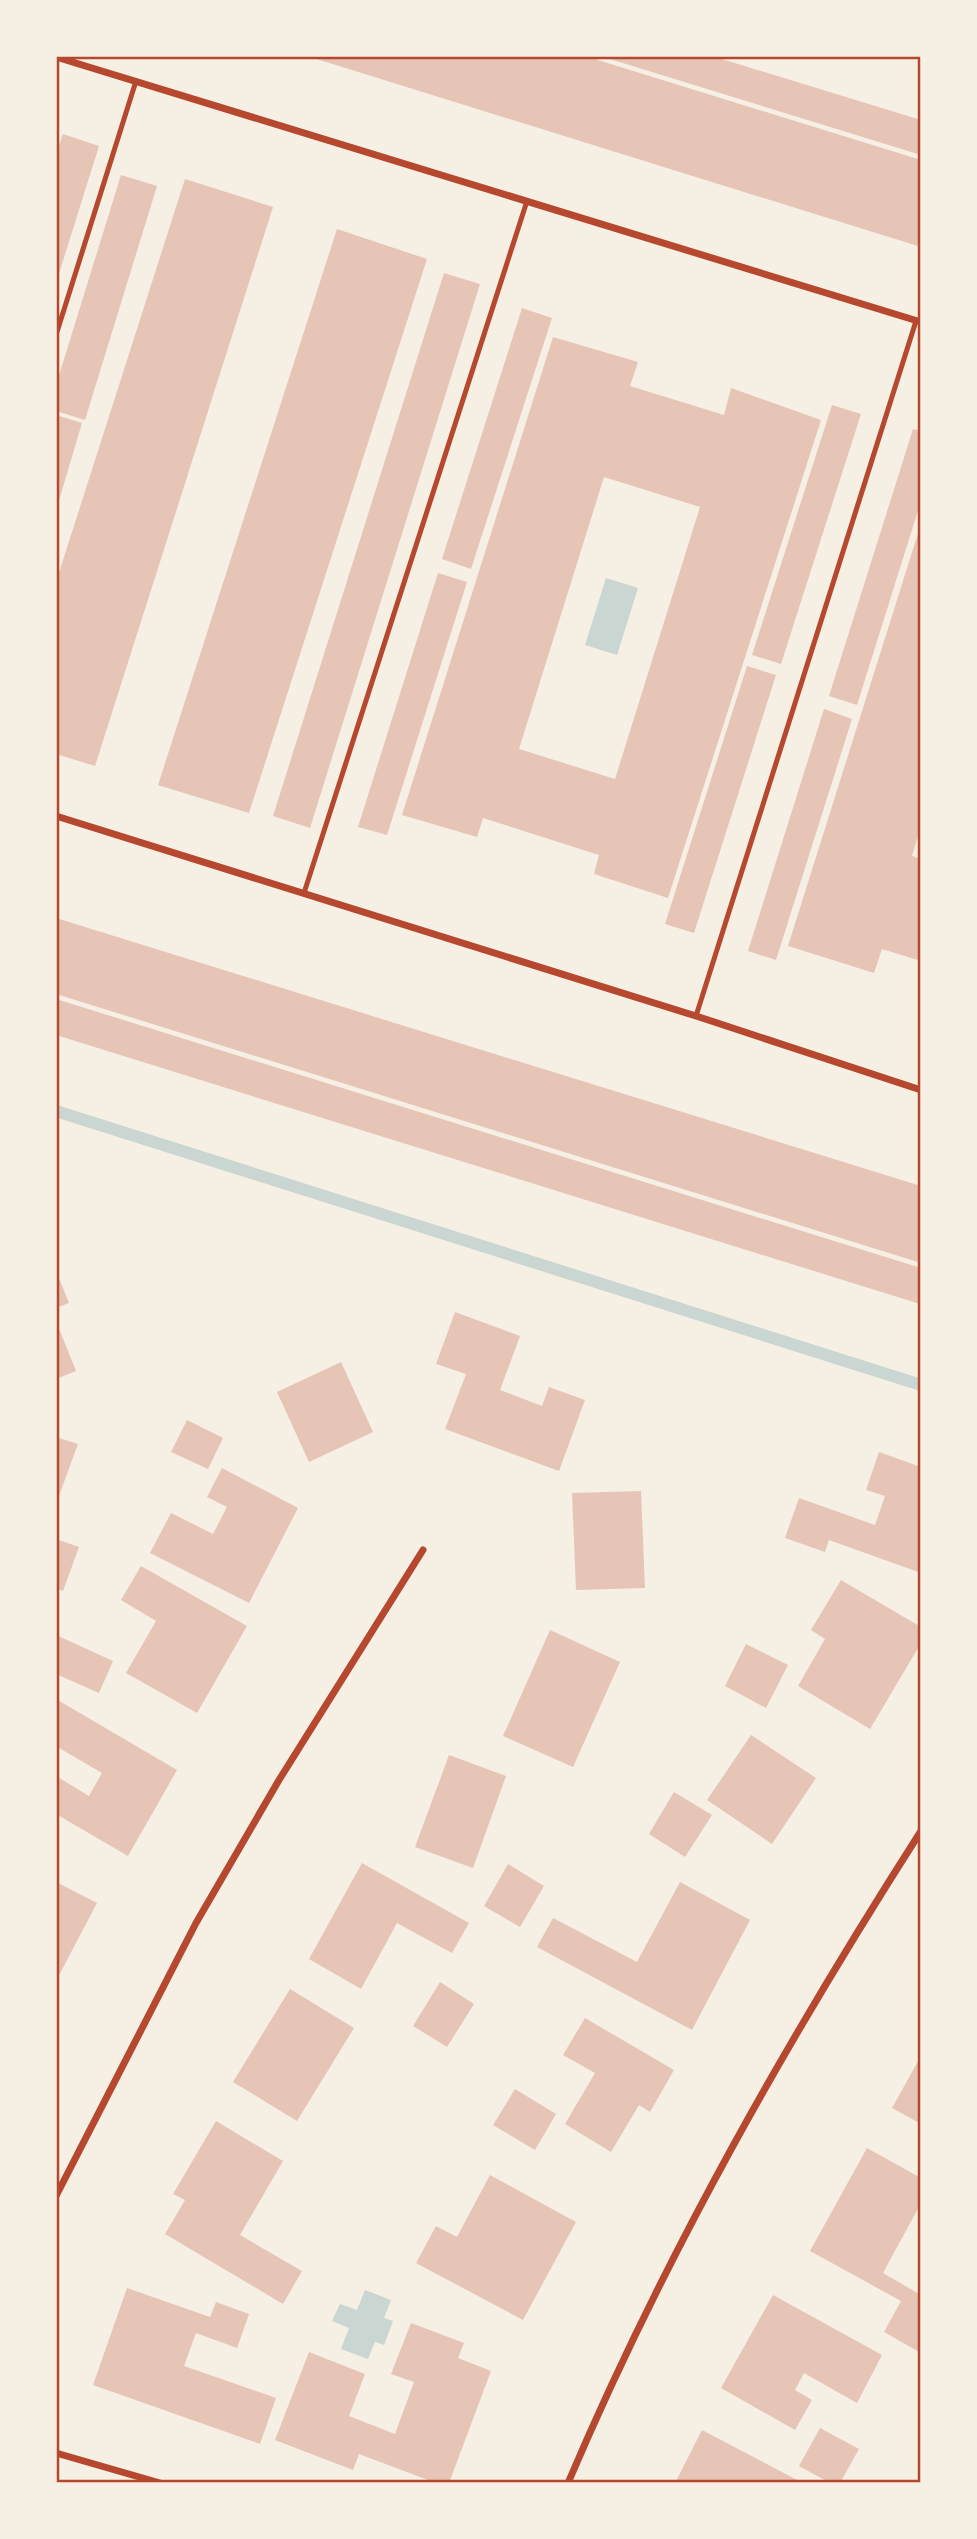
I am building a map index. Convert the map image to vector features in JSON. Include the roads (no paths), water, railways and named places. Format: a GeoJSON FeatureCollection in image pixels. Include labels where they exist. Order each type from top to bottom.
{"type":"FeatureCollection","features":[{"type":"Feature","properties":{"kind":"street"},"geometry":{"type":"LineString","coordinates":[[56,57],[919,321]]}},
{"type":"Feature","properties":{"kind":"street"},"geometry":{"type":"LineString","coordinates":[[56,816],[695,1016],[921,1090]]}},
{"type":"Feature","properties":{"kind":"street"},"geometry":{"type":"LineString","coordinates":[[56,2196],[196,1923],[279,1780],[423,1550]]}},
{"type":"Feature","properties":{"kind":"street"},"geometry":{"type":"LineString","coordinates":[[568,2483],[610,2383],[761,2095],[849,1944],[921,1831]]}},
{"type":"Feature","properties":{"kind":"street"},"geometry":{"type":"LineString","coordinates":[[56,2453],[160,2483]]}},
{"type":"Feature","properties":{"kind":"lane"},"geometry":{"type":"LineString","coordinates":[[56,335],[136,81]]}},
{"type":"Feature","properties":{"kind":"lane"},"geometry":{"type":"LineString","coordinates":[[304,893],[527,201]]}},
{"type":"Feature","properties":{"kind":"lane"},"geometry":{"type":"LineString","coordinates":[[695,1016],[919,321]]}},
{"type":"Feature","properties":{"kind":"waterway"},"geometry":{"type":"LineString","coordinates":[[56,1111],[921,1385]]}}]}
